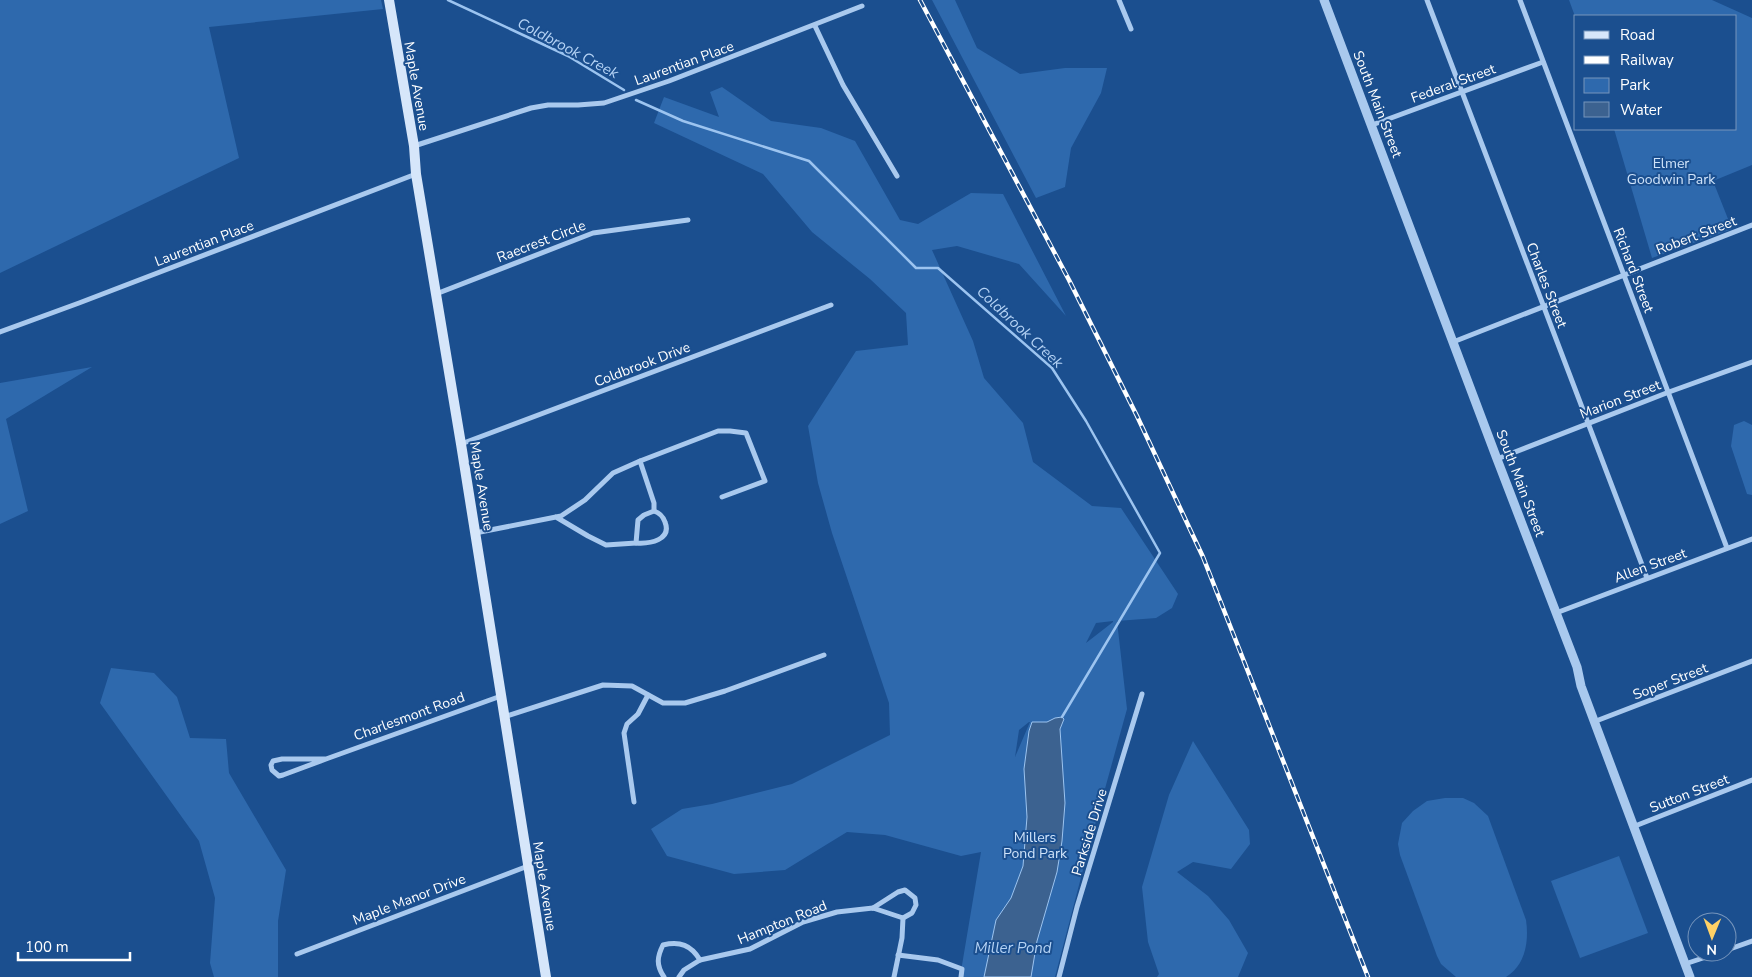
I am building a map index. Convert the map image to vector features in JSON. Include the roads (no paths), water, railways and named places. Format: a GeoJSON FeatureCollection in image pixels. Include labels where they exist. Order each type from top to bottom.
{"type":"FeatureCollection","features":[{"type":"Feature","properties":{"kind":"main road","name":"Maple Avenue"},"geometry":{"type":"LineString","coordinates":[[389,0],[414,146],[416,174],[462,444],[500,696],[546,977]]}},
{"type":"Feature","properties":{"kind":"street"},"geometry":{"type":"LineString","coordinates":[[1119,0],[1130,29]]}},
{"type":"Feature","properties":{"kind":"street","name":"South Main Street"},"geometry":{"type":"LineString","coordinates":[[1324,0],[1497,459],[1578,667],[1581,686],[1690,977]]}},
{"type":"Feature","properties":{"kind":"street","name":"Charles Street"},"geometry":{"type":"LineString","coordinates":[[1428,0],[1543,308],[1647,578]]}},
{"type":"Feature","properties":{"kind":"street","name":"Richard Street"},"geometry":{"type":"LineString","coordinates":[[1520,0],[1727,548]]}},
{"type":"Feature","properties":{"kind":"street","name":"Laurentian Place"},"geometry":{"type":"LineString","coordinates":[[414,146],[531,108],[548,105],[578,106],[604,103],[669,81],[815,26],[862,6]]}},
{"type":"Feature","properties":{"kind":"street"},"geometry":{"type":"LineString","coordinates":[[815,26],[843,84],[897,176]]}},
{"type":"Feature","properties":{"kind":"street","name":"Federal Street"},"geometry":{"type":"LineString","coordinates":[[1372,125],[1543,62]]}},
{"type":"Feature","properties":{"kind":"street","name":"Laurentian Place"},"geometry":{"type":"LineString","coordinates":[[0,332],[416,174]]}},
{"type":"Feature","properties":{"kind":"street","name":"Raecrest Circle"},"geometry":{"type":"LineString","coordinates":[[436,294],[593,233],[688,220]]}},
{"type":"Feature","properties":{"kind":"street","name":"Robert Street"},"geometry":{"type":"LineString","coordinates":[[1453,342],[1751,227]]}},
{"type":"Feature","properties":{"kind":"street","name":"Coldbrook Drive"},"geometry":{"type":"LineString","coordinates":[[462,444],[831,305]]}},
{"type":"Feature","properties":{"kind":"street","name":"Marion Street"},"geometry":{"type":"LineString","coordinates":[[1497,459],[1752,362]]}},
{"type":"Feature","properties":{"kind":"street"},"geometry":{"type":"LineString","coordinates":[[475,533],[561,516],[585,500],[613,473],[718,431],[730,430],[746,434],[765,481],[722,498]]}},
{"type":"Feature","properties":{"kind":"street"},"geometry":{"type":"LineString","coordinates":[[640,461],[654,503],[654,510]]}},
{"type":"Feature","properties":{"kind":"street"},"geometry":{"type":"LineString","coordinates":[[556,517],[588,536],[606,544],[636,544],[654,542],[662,538],[665,533],[667,526],[664,519],[654,510]]}},
{"type":"Feature","properties":{"kind":"street"},"geometry":{"type":"LineString","coordinates":[[636,544],[638,520],[654,510]]}},
{"type":"Feature","properties":{"kind":"street","name":"Allen Street"},"geometry":{"type":"LineString","coordinates":[[1556,613],[1752,539]]}},
{"type":"Feature","properties":{"kind":"street"},"geometry":{"type":"LineString","coordinates":[[504,717],[603,685],[632,686],[664,703],[684,703],[725,692],[824,656]]}},
{"type":"Feature","properties":{"kind":"street","name":"Soper Street"},"geometry":{"type":"LineString","coordinates":[[1596,722],[1752,661]]}},
{"type":"Feature","properties":{"kind":"street","name":"Parkside Drive"},"geometry":{"type":"LineString","coordinates":[[1059,977],[1077,907],[1142,694]]}},
{"type":"Feature","properties":{"kind":"street"},"geometry":{"type":"LineString","coordinates":[[634,802],[624,733],[626,724],[638,714],[648,695]]}},
{"type":"Feature","properties":{"kind":"street","name":"Charlesmont Road"},"geometry":{"type":"LineString","coordinates":[[326,759],[282,758],[273,761],[271,765],[275,774],[283,776],[500,696]]}},
{"type":"Feature","properties":{"kind":"street","name":"Sutton Street"},"geometry":{"type":"LineString","coordinates":[[1634,826],[1752,780]]}},
{"type":"Feature","properties":{"kind":"street","name":"Maple Manor Drive"},"geometry":{"type":"LineString","coordinates":[[297,954],[528,866]]}},
{"type":"Feature","properties":{"kind":"street","name":"Hampton Road"},"geometry":{"type":"LineString","coordinates":[[679,977],[684,970],[700,960],[750,948],[803,922],[837,912],[873,908],[903,918],[912,913],[916,906],[915,898],[905,890],[898,892],[873,908]]}},
{"type":"Feature","properties":{"kind":"street","name":"Hampton Road"},"geometry":{"type":"LineString","coordinates":[[894,977],[902,938],[903,918]]}},
{"type":"Feature","properties":{"kind":"street"},"geometry":{"type":"LineString","coordinates":[[1737,946],[1752,941]]}},
{"type":"Feature","properties":{"kind":"street"},"geometry":{"type":"LineString","coordinates":[[664,977],[659,969],[657,958],[663,945],[673,943],[687,947],[694,950],[700,960]]}},
{"type":"Feature","properties":{"kind":"street"},"geometry":{"type":"LineString","coordinates":[[898,955],[938,960],[962,969],[961,977]]}},
{"type":"Feature","properties":{"kind":"street"},"geometry":{"type":"LineString","coordinates":[[1686,964],[1692,962]]}},
{"type":"Feature","properties":{"kind":"water","name":"Miller Pond"},"geometry":{"type":"Polygon","coordinates":[[[1062,717],[1064,719],[1060,729],[1065,803],[1062,841],[1057,872],[1037,941],[1031,977],[984,977],[996,920],[1011,898],[1023,866],[1027,817],[1024,769],[1029,731],[1032,722],[1047,722],[1062,717]]]}},
{"type":"Feature","properties":{"kind":"waterway","name":"Coldbrook Creek"},"geometry":{"type":"LineString","coordinates":[[448,0],[568,56],[624,90]]}},
{"type":"Feature","properties":{"kind":"waterway","name":"Coldbrook Creek"},"geometry":{"type":"LineString","coordinates":[[636,100],[683,121],[809,161],[916,268],[938,268],[1052,368],[1086,421],[1160,553],[1062,717]]}},
{"type":"Feature","properties":{"kind":"railway"},"geometry":{"type":"LineString","coordinates":[[920,0],[1069,280],[1137,416],[1203,557],[1368,977]]}},
{"type":"Feature","properties":{"kind":"park label","name":"Elmer Goodwin Park"},"geometry":{"type":"Point","coordinates":[1671,172]}},
{"type":"Feature","properties":{"kind":"park label","name":"Millers Pond Park"},"geometry":{"type":"Point","coordinates":[1035,846]}}]}
